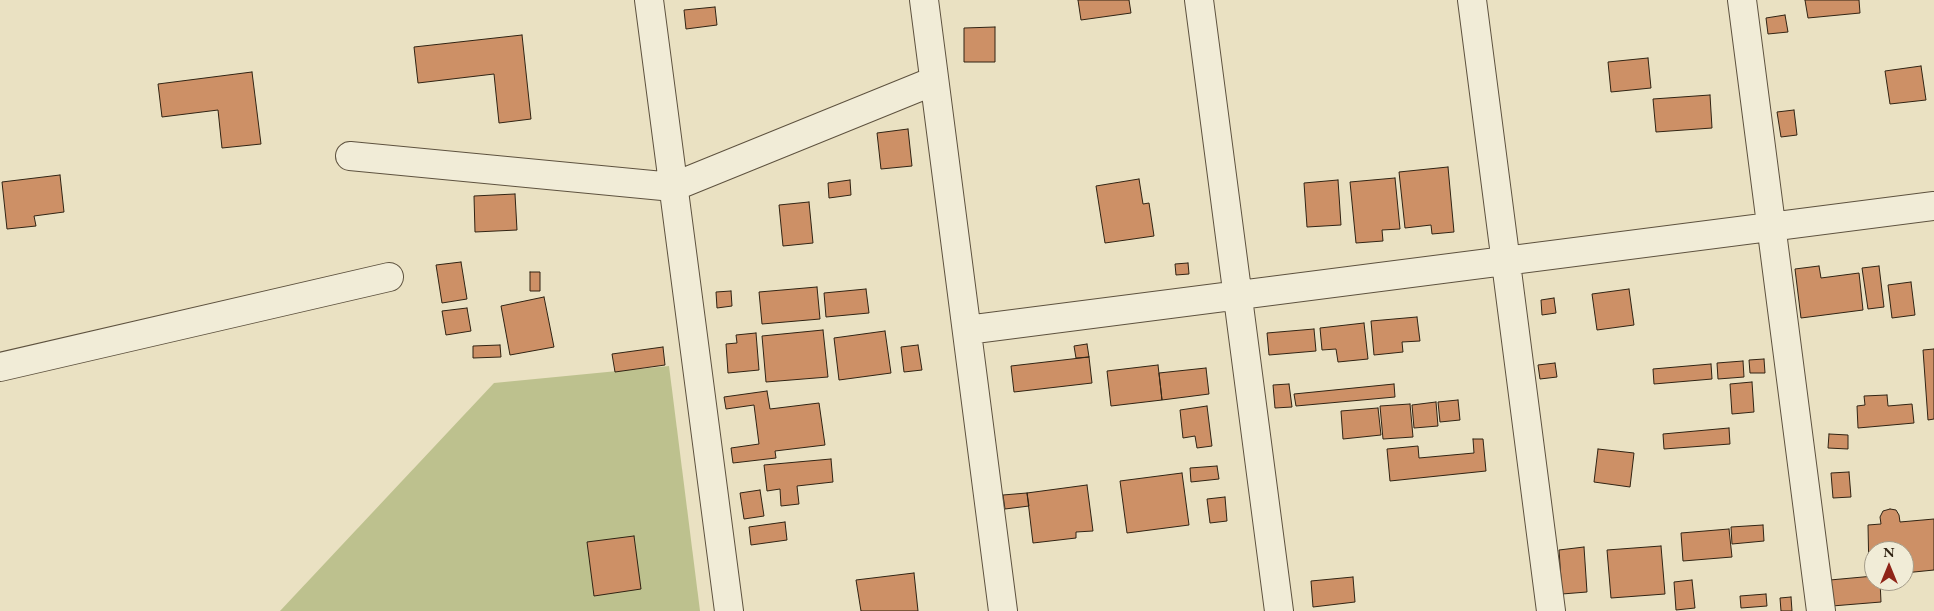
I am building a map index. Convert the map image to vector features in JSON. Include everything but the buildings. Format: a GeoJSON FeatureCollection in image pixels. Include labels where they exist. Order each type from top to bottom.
{"type":"FeatureCollection","features":[{"type":"Feature","properties":{"kind":"street"},"geometry":{"type":"LineString","coordinates":[[649,0],[729,611]]}},
{"type":"Feature","properties":{"kind":"street"},"geometry":{"type":"LineString","coordinates":[[924,0],[1003,611]]}},
{"type":"Feature","properties":{"kind":"street"},"geometry":{"type":"LineString","coordinates":[[1200,0],[1279,611]]}},
{"type":"Feature","properties":{"kind":"street"},"geometry":{"type":"LineString","coordinates":[[1472,0],[1551,611]]}},
{"type":"Feature","properties":{"kind":"street"},"geometry":{"type":"LineString","coordinates":[[1742,0],[1821,611]]}},
{"type":"Feature","properties":{"kind":"street"},"geometry":{"type":"LineString","coordinates":[[350,156],[674,187],[934,81]]}},
{"type":"Feature","properties":{"kind":"street"},"geometry":{"type":"LineString","coordinates":[[966,330],[1934,206]]}},
{"type":"Feature","properties":{"kind":"street"},"geometry":{"type":"LineString","coordinates":[[0,367],[388,277]]}},
{"type":"Feature","properties":{"kind":"green space"},"geometry":{"type":"Polygon","coordinates":[[[669,366],[700,611],[280,611],[494,383],[669,366]]]}}]}
